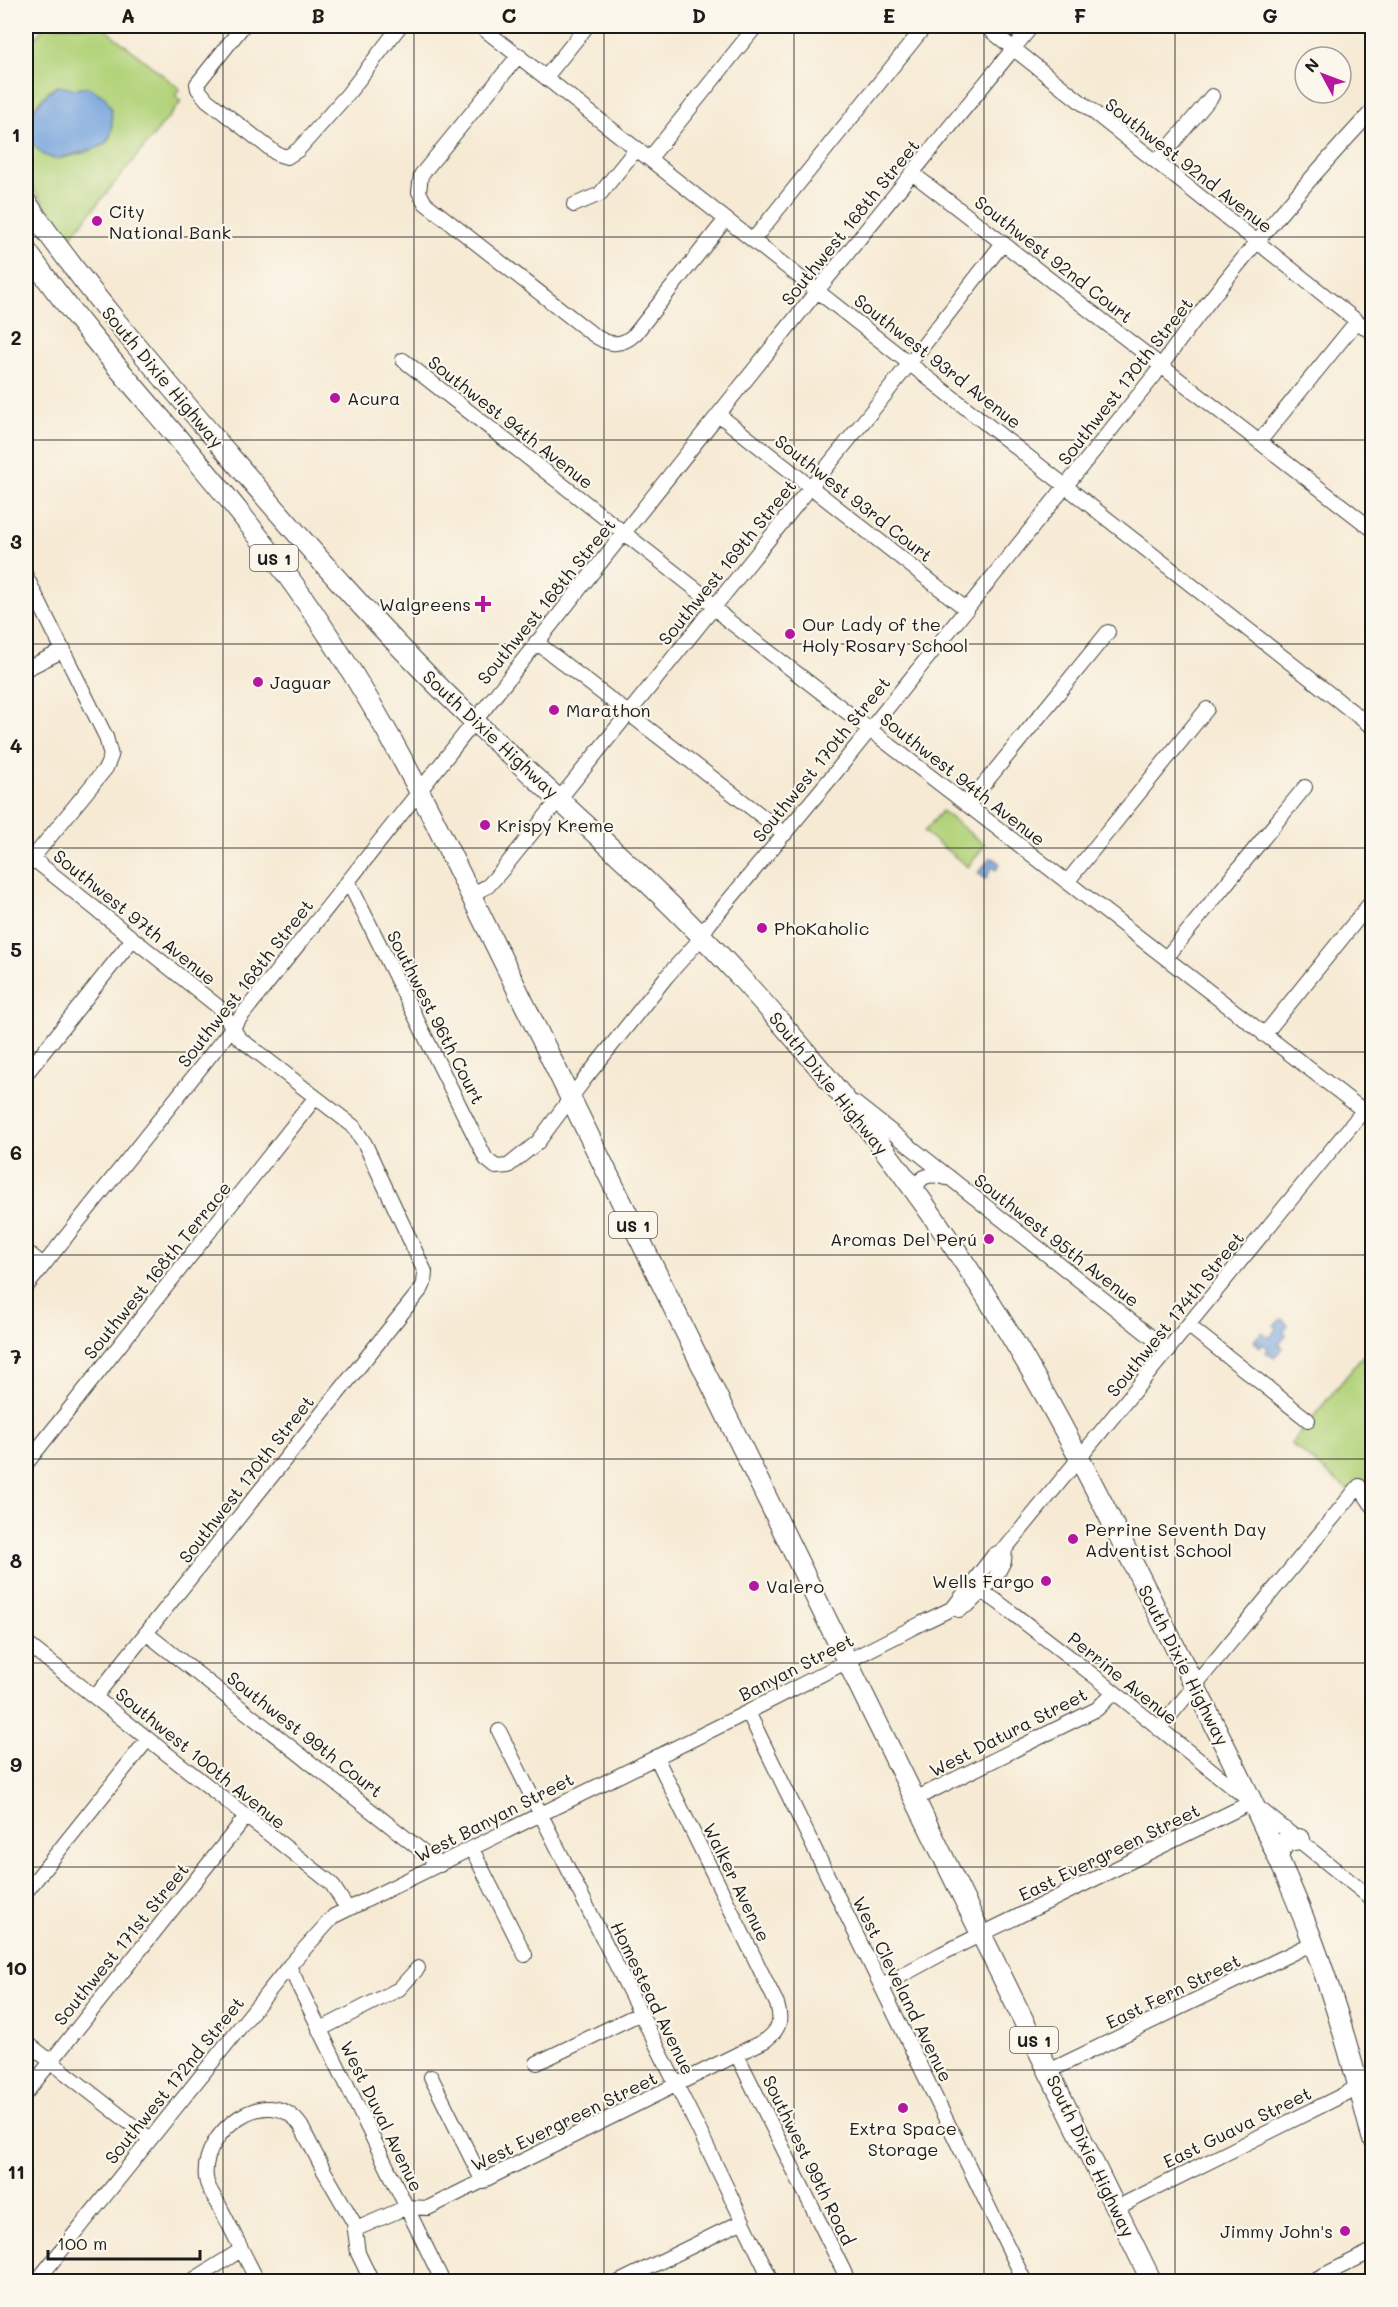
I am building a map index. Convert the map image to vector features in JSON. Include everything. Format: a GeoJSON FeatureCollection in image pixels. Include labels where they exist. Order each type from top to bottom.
{"type":"FeatureCollection","features":[{"type":"Feature","properties":{"kind":"highway","name":"South Dixie Highway"},"geometry":{"type":"LineString","coordinates":[[26,202],[77,274],[137,348],[302,540],[385,632],[474,720],[638,872],[702,936],[772,1011],[838,1090],[915,1192],[1000,1319],[1079,1459],[1252,1802],[1313,1943],[1365,2081],[1372,2137]]}},
{"type":"Feature","properties":{"kind":"highway","name":"South Dixie Highway"},"geometry":{"type":"LineString","coordinates":[[26,250],[99,348],[215,482],[276,560],[354,673],[419,789],[1152,2282]]}},
{"type":"Feature","properties":{"kind":"highway"},"geometry":{"type":"LineString","coordinates":[[99,348],[113,353],[127,352],[137,348]]}},
{"type":"Feature","properties":{"kind":"highway"},"geometry":{"type":"LineString","coordinates":[[143,399],[160,396],[183,401]]}},
{"type":"Feature","properties":{"kind":"highway"},"geometry":{"type":"LineString","coordinates":[[276,560],[302,540]]}},
{"type":"Feature","properties":{"kind":"highway"},"geometry":{"type":"LineString","coordinates":[[1277,1856],[1285,1842],[1299,1839]]}},
{"type":"Feature","properties":{"kind":"street"},"geometry":{"type":"LineString","coordinates":[[243,26],[198,84],[198,89],[207,100],[277,154],[290,156],[347,95],[400,26]]}},
{"type":"Feature","properties":{"kind":"street","name":"Southwest 93rd Avenue"},"geometry":{"type":"LineString","coordinates":[[480,26],[1372,726]]}},
{"type":"Feature","properties":{"kind":"street"},"geometry":{"type":"LineString","coordinates":[[546,77],[587,26]]}},
{"type":"Feature","properties":{"kind":"street"},"geometry":{"type":"LineString","coordinates":[[650,159],[756,26]]}},
{"type":"Feature","properties":{"kind":"street"},"geometry":{"type":"LineString","coordinates":[[753,240],[925,26]]}},
{"type":"Feature","properties":{"kind":"street","name":"Southwest 92nd Avenue"},"geometry":{"type":"LineString","coordinates":[[985,26],[1372,333]]}},
{"type":"Feature","properties":{"kind":"street","name":"Southwest 168th Street"},"geometry":{"type":"LineString","coordinates":[[26,1287],[536,642],[1032,26]]}},
{"type":"Feature","properties":{"kind":"street"},"geometry":{"type":"LineString","coordinates":[[519,55],[423,172],[418,187],[425,203],[591,333],[608,343],[622,343],[635,334],[726,219]]}},
{"type":"Feature","properties":{"kind":"street"},"geometry":{"type":"LineString","coordinates":[[1157,162],[1212,96]]}},
{"type":"Feature","properties":{"kind":"street","name":"Southwest 170th Street"},"geometry":{"type":"LineString","coordinates":[[496,1167],[508,1166],[538,1142],[667,976],[702,936],[1066,486],[1258,242],[1331,154],[1367,127],[1372,111]]}},
{"type":"Feature","properties":{"kind":"street"},"geometry":{"type":"LineString","coordinates":[[574,205],[600,194],[637,148]]}},
{"type":"Feature","properties":{"kind":"street","name":"Southwest 92nd Court"},"geometry":{"type":"LineString","coordinates":[[912,173],[1372,529]]}},
{"type":"Feature","properties":{"kind":"street","name":"Southwest 169th Street"},"geometry":{"type":"LineString","coordinates":[[471,895],[492,883],[811,487],[1003,243]]}},
{"type":"Feature","properties":{"kind":"street"},"geometry":{"type":"LineString","coordinates":[[1259,442],[1357,321]]}},
{"type":"Feature","properties":{"kind":"street","name":"Southwest 94th Avenue"},"geometry":{"type":"LineString","coordinates":[[403,360],[702,594],[725,618],[1264,1035],[1368,1105]]}},
{"type":"Feature","properties":{"kind":"street","name":"Southwest 93rd Court"},"geometry":{"type":"LineString","coordinates":[[719,415],[966,609]]}},
{"type":"Feature","properties":{"kind":"street"},"geometry":{"type":"LineString","coordinates":[[26,576],[64,650],[111,752],[106,768],[29,862]]}},
{"type":"Feature","properties":{"kind":"street"},"geometry":{"type":"LineString","coordinates":[[967,805],[1108,632]]}},
{"type":"Feature","properties":{"kind":"street"},"geometry":{"type":"LineString","coordinates":[[536,642],[785,834]]}},
{"type":"Feature","properties":{"kind":"street"},"geometry":{"type":"LineString","coordinates":[[26,669],[64,650]]}},
{"type":"Feature","properties":{"kind":"street"},"geometry":{"type":"LineString","coordinates":[[1067,882],[1206,709]]}},
{"type":"Feature","properties":{"kind":"street"},"geometry":{"type":"LineString","coordinates":[[1166,958],[1305,787]]}},
{"type":"Feature","properties":{"kind":"street","name":"Southwest 97th Avenue"},"geometry":{"type":"LineString","coordinates":[[29,862],[221,1009],[239,1038],[348,1121],[361,1137],[422,1261],[425,1272],[424,1284]]}},
{"type":"Feature","properties":{"kind":"street","name":"Southwest 96th Court"},"geometry":{"type":"LineString","coordinates":[[348,881],[483,1153],[496,1167]]}},
{"type":"Feature","properties":{"kind":"street"},"geometry":{"type":"LineString","coordinates":[[1264,1035],[1372,902]]}},
{"type":"Feature","properties":{"kind":"street"},"geometry":{"type":"LineString","coordinates":[[26,1074],[132,940]]}},
{"type":"Feature","properties":{"kind":"street","name":"Southwest 95th Avenue"},"geometry":{"type":"LineString","coordinates":[[838,1090],[1169,1351]]}},
{"type":"Feature","properties":{"kind":"street","name":"Southwest 168th Terrace"},"geometry":{"type":"LineString","coordinates":[[26,1464],[315,1098]]}},
{"type":"Feature","properties":{"kind":"street","name":"Southwest 174th Street"},"geometry":{"type":"LineString","coordinates":[[1005,1550],[1368,1105]]}},
{"type":"Feature","properties":{"kind":"street","name":"Southwest 95th Avenue"},"geometry":{"type":"LineString","coordinates":[[915,1192],[917,1185],[926,1175],[934,1174],[951,1180]]}},
{"type":"Feature","properties":{"kind":"street"},"geometry":{"type":"LineString","coordinates":[[26,1251],[43,1265]]}},
{"type":"Feature","properties":{"kind":"street","name":"Southwest 170th Street"},"geometry":{"type":"LineString","coordinates":[[95,1697],[424,1284]]}},
{"type":"Feature","properties":{"kind":"street"},"geometry":{"type":"LineString","coordinates":[[1189,1326],[1308,1420]]}},
{"type":"Feature","properties":{"kind":"street"},"geometry":{"type":"LineString","coordinates":[[1159,1729],[1359,1486],[1372,1505]]}},
{"type":"Feature","properties":{"kind":"street","name":"Banyan Street"},"geometry":{"type":"LineString","coordinates":[[656,1756],[952,1608],[959,1610],[977,1588],[1000,1570],[1005,1550]]}},
{"type":"Feature","properties":{"kind":"street","name":"Perrine Avenue"},"geometry":{"type":"LineString","coordinates":[[977,1588],[1072,1659],[1252,1802]]}},
{"type":"Feature","properties":{"kind":"street","name":"Southwest 99th Court"},"geometry":{"type":"LineString","coordinates":[[146,1634],[440,1865]]}},
{"type":"Feature","properties":{"kind":"street","name":"Southwest 100th Avenue"},"geometry":{"type":"LineString","coordinates":[[26,1642],[245,1818],[331,1883],[347,1908]]}},
{"type":"Feature","properties":{"kind":"street","name":"West Datura Street"},"geometry":{"type":"LineString","coordinates":[[915,1799],[1097,1709],[1114,1692]]}},
{"type":"Feature","properties":{"kind":"street","name":"West Cleveland Avenue"},"geometry":{"type":"LineString","coordinates":[[748,1712],[1025,2282]]}},
{"type":"Feature","properties":{"kind":"street","name":"Homestead Avenue"},"geometry":{"type":"LineString","coordinates":[[499,1731],[542,1813],[772,2282]]}},
{"type":"Feature","properties":{"kind":"street"},"geometry":{"type":"LineString","coordinates":[[26,1892],[148,1739]]}},
{"type":"Feature","properties":{"kind":"street","name":"West Banyan Street"},"geometry":{"type":"LineString","coordinates":[[347,1908],[440,1865],[656,1756]]}},
{"type":"Feature","properties":{"kind":"street","name":"Walker Avenue"},"geometry":{"type":"LineString","coordinates":[[656,1756],[777,2004],[780,2025]]}},
{"type":"Feature","properties":{"kind":"street"},"geometry":{"type":"LineString","coordinates":[[1252,1802],[1372,1899]]}},
{"type":"Feature","properties":{"kind":"street","name":"East Evergreen Street"},"geometry":{"type":"LineString","coordinates":[[982,1935],[1252,1802]]}},
{"type":"Feature","properties":{"kind":"street","name":"Southwest 171st Street"},"geometry":{"type":"LineString","coordinates":[[26,2093],[245,1818]]}},
{"type":"Feature","properties":{"kind":"street"},"geometry":{"type":"LineString","coordinates":[[472,1849],[525,1955]]}},
{"type":"Feature","properties":{"kind":"street","name":"Southwest 172nd Street"},"geometry":{"type":"LineString","coordinates":[[36,2282],[289,1966],[326,1922],[347,1908]]}},
{"type":"Feature","properties":{"kind":"street"},"geometry":{"type":"LineString","coordinates":[[882,1986],[982,1935]]}},
{"type":"Feature","properties":{"kind":"street","name":"East Fern Street"},"geometry":{"type":"LineString","coordinates":[[1049,2071],[1313,1943]]}},
{"type":"Feature","properties":{"kind":"street","name":"West Duval Avenue"},"geometry":{"type":"LineString","coordinates":[[289,1966],[443,2282]]}},
{"type":"Feature","properties":{"kind":"street"},"geometry":{"type":"LineString","coordinates":[[319,2030],[399,1989],[418,1968]]}},
{"type":"Feature","properties":{"kind":"street"},"geometry":{"type":"LineString","coordinates":[[537,2063],[641,2013]]}},
{"type":"Feature","properties":{"kind":"street","name":"West Evergreen Street"},"geometry":{"type":"LineString","coordinates":[[356,2229],[407,2207],[428,2208],[483,2182],[738,2055],[766,2040],[780,2025]]}},
{"type":"Feature","properties":{"kind":"street"},"geometry":{"type":"LineString","coordinates":[[26,2042],[150,2139]]}},
{"type":"Feature","properties":{"kind":"street","name":"Southwest 99th Road"},"geometry":{"type":"LineString","coordinates":[[738,2055],[849,2282]]}},
{"type":"Feature","properties":{"kind":"street"},"geometry":{"type":"LineString","coordinates":[[431,2077],[483,2182]]}},
{"type":"Feature","properties":{"kind":"street","name":"East Guava Street"},"geometry":{"type":"LineString","coordinates":[[1116,2208],[1347,2093],[1365,2081]]}},
{"type":"Feature","properties":{"kind":"street"},"geometry":{"type":"LineString","coordinates":[[258,2282],[208,2188],[206,2164],[212,2144],[224,2128],[255,2110],[283,2111],[297,2120],[351,2217],[356,2229],[358,2253],[372,2282]]}},
{"type":"Feature","properties":{"kind":"street"},"geometry":{"type":"LineString","coordinates":[[619,2282],[743,2221]]}},
{"type":"Feature","properties":{"kind":"street"},"geometry":{"type":"LineString","coordinates":[[190,2282],[241,2250]]}},
{"type":"Feature","properties":{"kind":"street"},"geometry":{"type":"LineString","coordinates":[[1310,2282],[1372,2251]]}},
{"type":"Feature","properties":{"kind":"green space"},"geometry":{"type":"Polygon","coordinates":[[[45,26],[101,26],[180,89],[175,96],[181,102],[68,240],[26,178],[26,127],[27,133],[52,159],[73,156],[107,142],[112,130],[111,108],[79,88],[57,86],[38,103],[26,125],[26,49],[45,26]]]}},
{"type":"Feature","properties":{"kind":"green space"},"geometry":{"type":"Polygon","coordinates":[[[942,811],[985,845],[968,867],[924,832],[942,811]]]}},
{"type":"Feature","properties":{"kind":"green space"},"geometry":{"type":"Polygon","coordinates":[[[1372,1345],[1372,1509],[1291,1444],[1372,1345]]]}},
{"type":"Feature","properties":{"kind":"water"},"geometry":{"type":"Polygon","coordinates":[[[57,86],[74,89],[88,87],[105,97],[111,108],[112,123],[111,134],[105,144],[56,159],[43,155],[32,143],[26,127],[27,119],[44,97],[57,86]]]}},
{"type":"Feature","properties":{"kind":"water"},"geometry":{"type":"Polygon","coordinates":[[[990,858],[1000,864],[996,870],[992,866],[986,879],[978,873],[990,858]]]}},
{"type":"Feature","properties":{"kind":"water"},"geometry":{"type":"Polygon","coordinates":[[[1282,1319],[1288,1325],[1283,1331],[1287,1335],[1279,1344],[1283,1348],[1274,1358],[1266,1352],[1268,1348],[1263,1344],[1260,1347],[1254,1341],[1262,1332],[1269,1338],[1277,1328],[1274,1325],[1282,1319]]]}},
{"type":"Feature","properties":{"kind":"place","name":"City National Bank"},"geometry":{"type":"Point","coordinates":[97,221]}},
{"type":"Feature","properties":{"kind":"place","name":"Acura"},"geometry":{"type":"Point","coordinates":[335,398]}},
{"type":"Feature","properties":{"kind":"place","name":"Walgreens"},"geometry":{"type":"Point","coordinates":[483,604]}},
{"type":"Feature","properties":{"kind":"place","name":"Our Lady of the Holy Rosary School"},"geometry":{"type":"Point","coordinates":[790,634]}},
{"type":"Feature","properties":{"kind":"place","name":"Jaguar"},"geometry":{"type":"Point","coordinates":[258,682]}},
{"type":"Feature","properties":{"kind":"place","name":"Marathon"},"geometry":{"type":"Point","coordinates":[554,710]}},
{"type":"Feature","properties":{"kind":"place","name":"Krispy Kreme"},"geometry":{"type":"Point","coordinates":[485,825]}},
{"type":"Feature","properties":{"kind":"place","name":"PhoKaholic"},"geometry":{"type":"Point","coordinates":[762,928]}},
{"type":"Feature","properties":{"kind":"place","name":"Aromas Del Perú"},"geometry":{"type":"Point","coordinates":[989,1239]}},
{"type":"Feature","properties":{"kind":"place","name":"Perrine Seventh Day Adventist School"},"geometry":{"type":"Point","coordinates":[1073,1539]}},
{"type":"Feature","properties":{"kind":"place","name":"Wells Fargo"},"geometry":{"type":"Point","coordinates":[1046,1581]}},
{"type":"Feature","properties":{"kind":"place","name":"Valero"},"geometry":{"type":"Point","coordinates":[754,1586]}},
{"type":"Feature","properties":{"kind":"place","name":"Extra Space Storage"},"geometry":{"type":"Point","coordinates":[903,2108]}},
{"type":"Feature","properties":{"kind":"place","name":"Jimmy John's"},"geometry":{"type":"Point","coordinates":[1345,2231]}}]}
